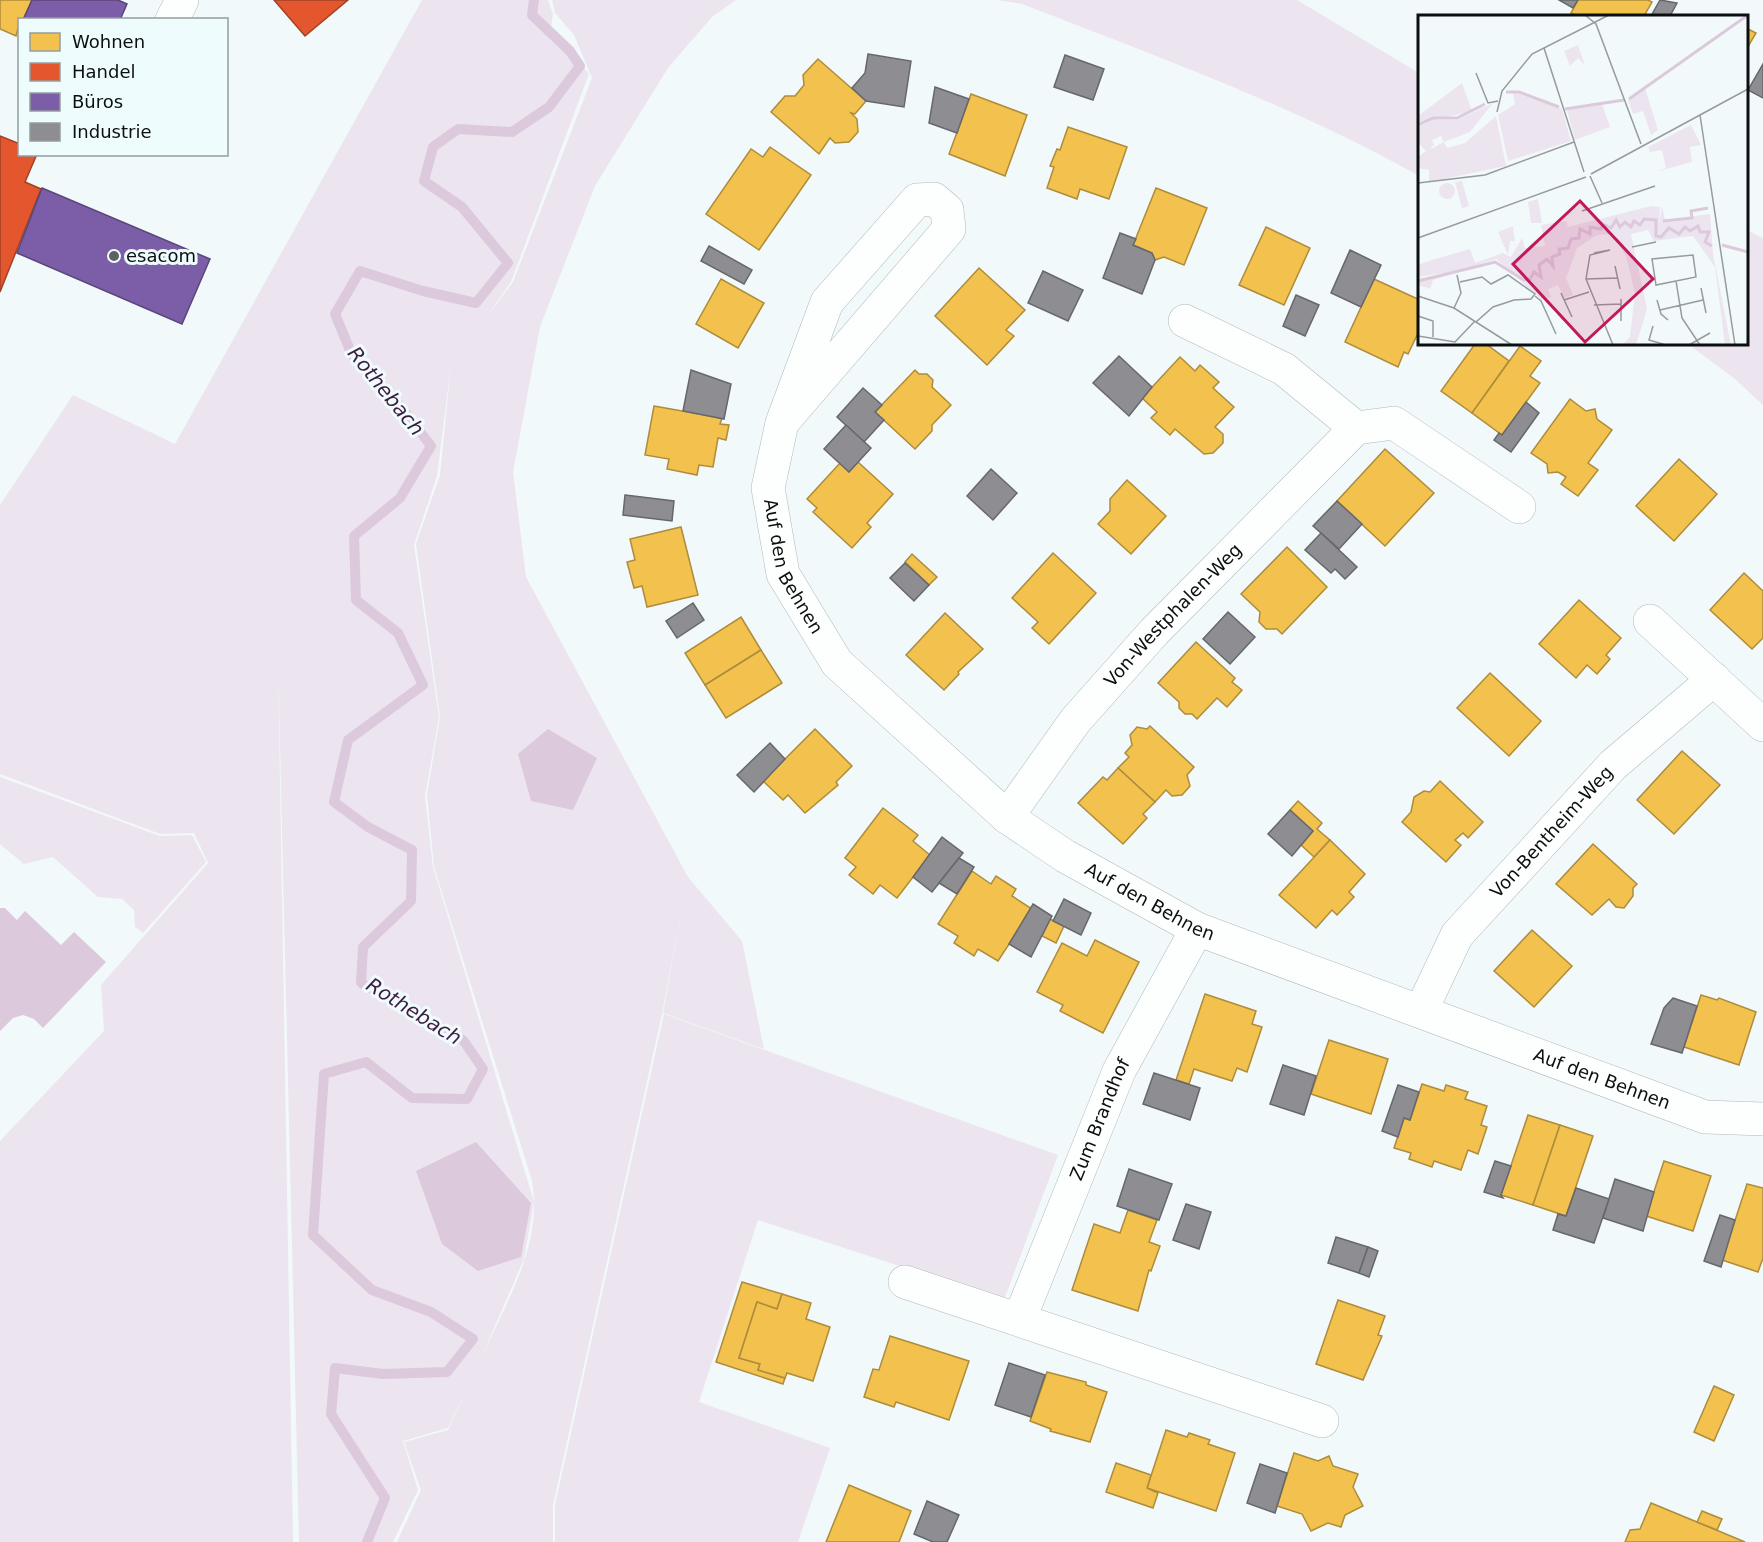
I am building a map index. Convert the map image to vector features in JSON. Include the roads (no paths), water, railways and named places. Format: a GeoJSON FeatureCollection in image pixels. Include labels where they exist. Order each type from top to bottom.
{"type":"FeatureCollection","features":[{"type":"Feature","properties":{"kind":"street"},"geometry":{"type":"LineString","coordinates":[[173,18],[182,0]]}},
{"type":"Feature","properties":{"kind":"street","name":"Auf den Behnen"},"geometry":{"type":"LineString","coordinates":[[783,423],[949,229],[947,210],[934,199],[917,200],[827,302],[783,423],[768,488],[783,574],[837,663],[1007,817],[1065,856],[1197,929],[1705,1117],[1763,1119]]}},
{"type":"Feature","properties":{"kind":"street"},"geometry":{"type":"LineString","coordinates":[[1185,321],[1284,369],[1356,428],[1394,423],[1519,507]]}},
{"type":"Feature","properties":{"kind":"street","name":"Von-Westphalen-Weg"},"geometry":{"type":"LineString","coordinates":[[1007,817],[1075,721],[1154,632],[1356,428]]}},
{"type":"Feature","properties":{"kind":"street"},"geometry":{"type":"LineString","coordinates":[[1650,621],[1763,725]]}},
{"type":"Feature","properties":{"kind":"street","name":"Von-Bentheim-Weg"},"geometry":{"type":"LineString","coordinates":[[1421,1011],[1457,935],[1613,765],[1714,679]]}},
{"type":"Feature","properties":{"kind":"street","name":"Zum Brandhof"},"geometry":{"type":"LineString","coordinates":[[1020,1318],[1119,1071],[1197,929]]}},
{"type":"Feature","properties":{"kind":"street"},"geometry":{"type":"LineString","coordinates":[[905,1282],[1020,1318],[1322,1421]]}},
{"type":"Feature","properties":{"kind":"waterway","name":"Rothebach"},"geometry":{"type":"LineString","coordinates":[[367,1542],[385,1498],[331,1414],[335,1368],[383,1374],[447,1372],[473,1339],[431,1312],[372,1290],[313,1235],[324,1074],[366,1062],[412,1098],[467,1099],[483,1069],[463,1040],[361,983],[363,947],[411,901],[412,850],[368,827],[334,802],[348,740],[423,685],[398,633],[356,600],[354,536],[400,498],[431,446],[402,408],[352,355],[335,314],[360,271],[423,291],[476,303],[508,263],[462,207],[424,181],[433,147],[458,129],[512,132],[549,107],[580,66],[570,51],[532,15],[534,0]]}},
{"type":"Feature","properties":{"kind":"place","name":"esacom"},"geometry":{"type":"Point","coordinates":[114,256]}}]}
